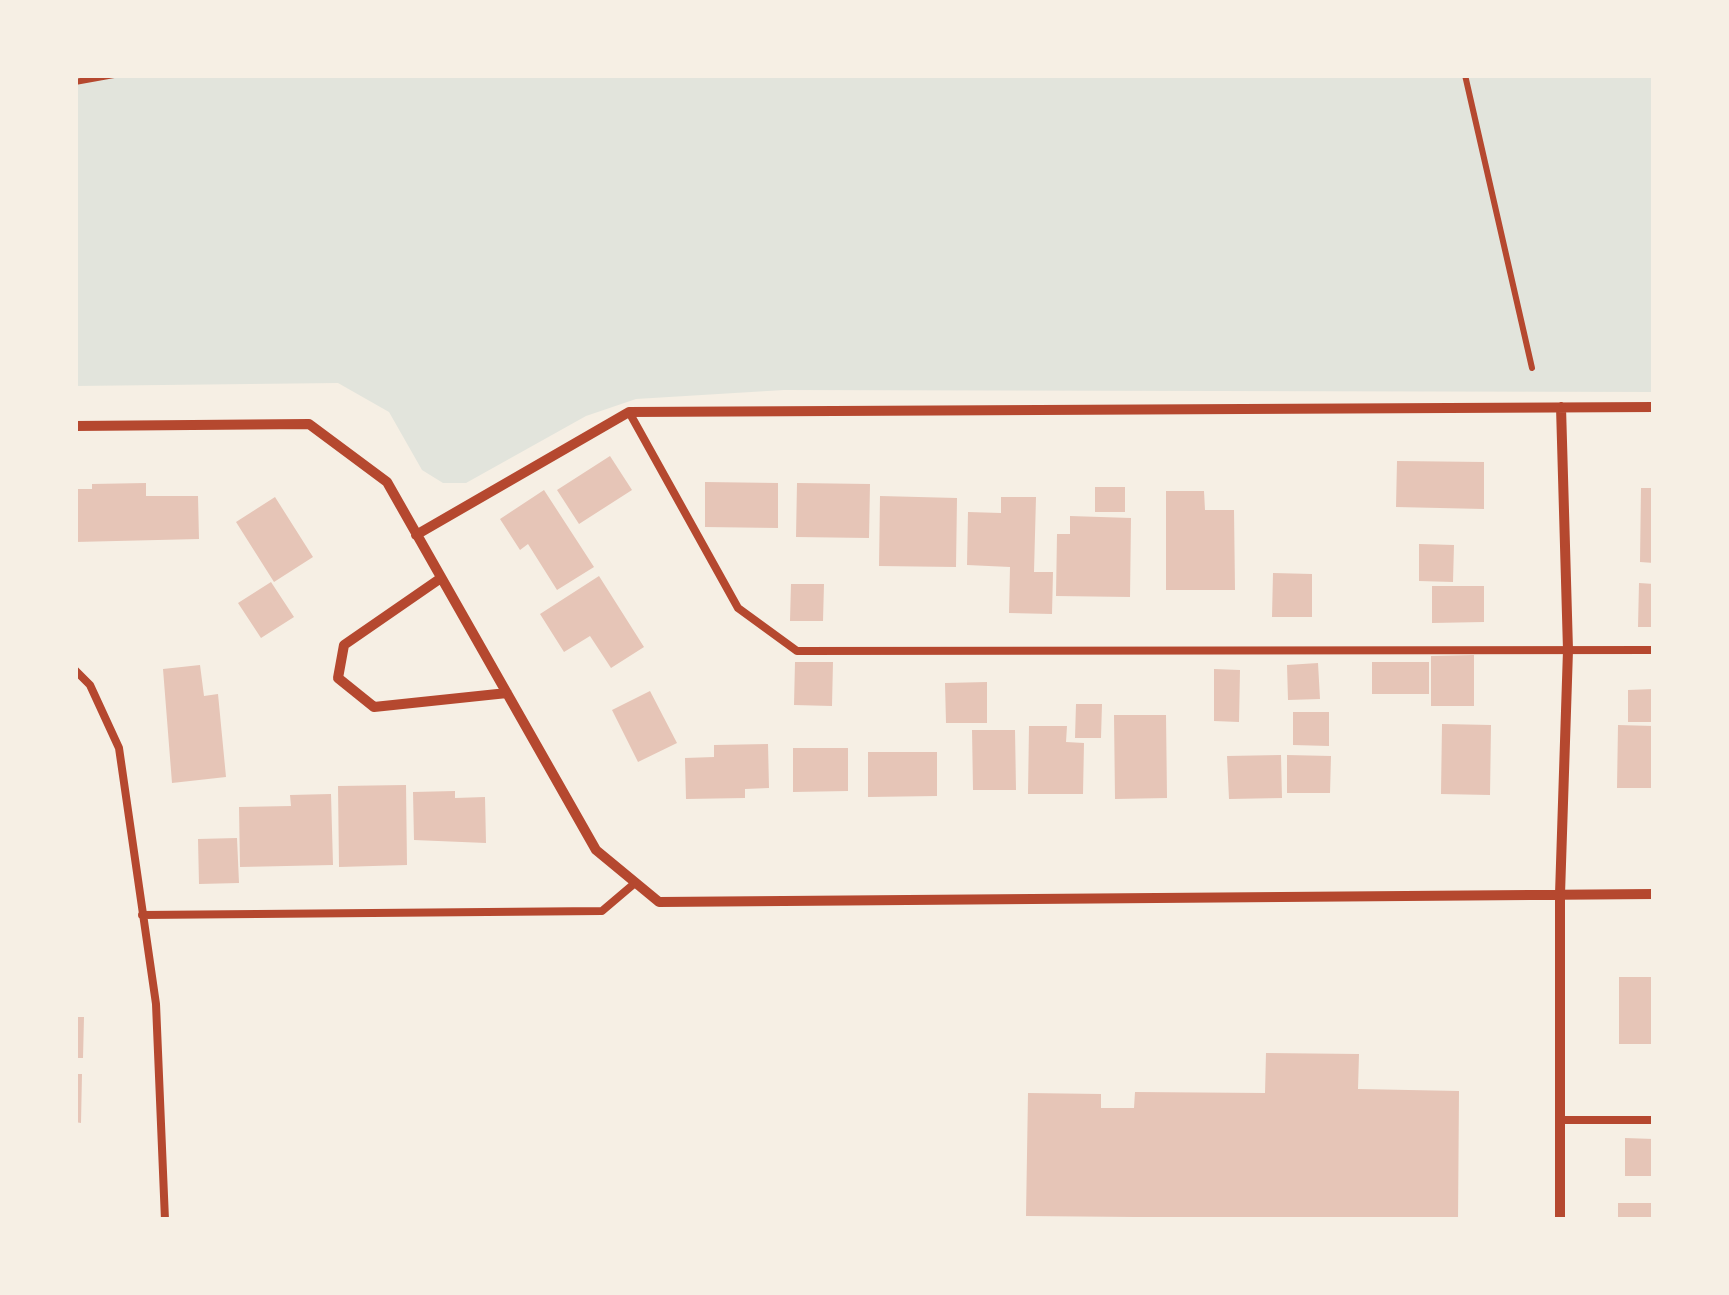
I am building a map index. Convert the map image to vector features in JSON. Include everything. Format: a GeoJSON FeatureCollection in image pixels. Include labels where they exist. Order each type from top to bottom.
{"type":"FeatureCollection","features":[{"type":"Feature","properties":{"kind":"street"},"geometry":{"type":"LineString","coordinates":[[1560,1220],[1560,894],[1568,650],[1561,407]]}},
{"type":"Feature","properties":{"kind":"street"},"geometry":{"type":"LineString","coordinates":[[416,535],[629,412],[1654,407]]}},
{"type":"Feature","properties":{"kind":"street"},"geometry":{"type":"LineString","coordinates":[[75,426],[309,424],[387,482],[596,850],[659,902],[1654,894]]}},
{"type":"Feature","properties":{"kind":"street"},"geometry":{"type":"LineString","coordinates":[[440,578],[344,645],[338,678],[374,707],[506,693]]}},
{"type":"Feature","properties":{"kind":"lane"},"geometry":{"type":"LineString","coordinates":[[629,412],[738,608],[797,651],[1654,650]]}},
{"type":"Feature","properties":{"kind":"lane"},"geometry":{"type":"LineString","coordinates":[[75,670],[90,685],[120,748],[156,1004],[165,1220]]}},
{"type":"Feature","properties":{"kind":"lane"},"geometry":{"type":"LineString","coordinates":[[142,915],[602,912],[635,882]]}},
{"type":"Feature","properties":{"kind":"lane"},"geometry":{"type":"LineString","coordinates":[[1563,1120],[1654,1120]]}},
{"type":"Feature","properties":{"kind":"path"},"geometry":{"type":"LineString","coordinates":[[75,82],[114,75]]}},
{"type":"Feature","properties":{"kind":"path"},"geometry":{"type":"LineString","coordinates":[[1466,75],[1532,368]]}},
{"type":"Feature","properties":{"kind":"shaded area"},"geometry":{"type":"Polygon","coordinates":[[[75,75],[1654,75],[1654,392],[784,390],[636,399],[586,416],[466,483],[443,483],[422,470],[389,412],[338,383],[75,386],[75,75]]]}},
{"type":"Feature","properties":{"kind":"building"},"geometry":{"type":"Polygon","coordinates":[[[610,456],[632,490],[579,524],[557,490],[610,456]]]}},
{"type":"Feature","properties":{"kind":"building"},"geometry":{"type":"Polygon","coordinates":[[[1397,461],[1484,462],[1484,509],[1396,507],[1397,461]]]}},
{"type":"Feature","properties":{"kind":"building"},"geometry":{"type":"Polygon","coordinates":[[[705,482],[778,483],[778,528],[705,527],[705,482]]]}},
{"type":"Feature","properties":{"kind":"building"},"geometry":{"type":"Polygon","coordinates":[[[146,483],[146,496],[198,496],[199,539],[75,542],[75,489],[92,489],[92,484],[146,483]]]}},
{"type":"Feature","properties":{"kind":"building"},"geometry":{"type":"Polygon","coordinates":[[[797,483],[870,484],[869,538],[796,537],[797,483]]]}},
{"type":"Feature","properties":{"kind":"building"},"geometry":{"type":"Polygon","coordinates":[[[1095,487],[1125,487],[1125,512],[1095,512],[1095,487]]]}},
{"type":"Feature","properties":{"kind":"building"},"geometry":{"type":"Polygon","coordinates":[[[1641,488],[1654,488],[1654,563],[1640,562],[1641,488]]]}},
{"type":"Feature","properties":{"kind":"building"},"geometry":{"type":"Polygon","coordinates":[[[544,490],[594,567],[557,590],[528,544],[520,550],[500,519],[544,490]]]}},
{"type":"Feature","properties":{"kind":"building"},"geometry":{"type":"Polygon","coordinates":[[[1166,491],[1204,491],[1205,510],[1234,510],[1235,590],[1166,590],[1166,491]]]}},
{"type":"Feature","properties":{"kind":"building"},"geometry":{"type":"Polygon","coordinates":[[[880,496],[957,498],[956,567],[879,566],[880,496]]]}},
{"type":"Feature","properties":{"kind":"building"},"geometry":{"type":"Polygon","coordinates":[[[275,497],[313,557],[274,582],[236,522],[275,497]]]}},
{"type":"Feature","properties":{"kind":"building"},"geometry":{"type":"Polygon","coordinates":[[[1001,497],[1036,497],[1034,572],[1053,572],[1052,614],[1009,613],[1010,567],[967,565],[968,512],[1001,513],[1001,497]]]}},
{"type":"Feature","properties":{"kind":"building"},"geometry":{"type":"Polygon","coordinates":[[[1070,516],[1131,518],[1130,597],[1056,596],[1057,534],[1070,534],[1070,516]]]}},
{"type":"Feature","properties":{"kind":"building"},"geometry":{"type":"Polygon","coordinates":[[[1419,544],[1454,545],[1453,582],[1419,581],[1419,544]]]}},
{"type":"Feature","properties":{"kind":"building"},"geometry":{"type":"Polygon","coordinates":[[[1273,573],[1312,574],[1312,617],[1272,617],[1273,573]]]}},
{"type":"Feature","properties":{"kind":"building"},"geometry":{"type":"Polygon","coordinates":[[[599,576],[644,647],[611,668],[590,636],[564,652],[540,614],[599,576]]]}},
{"type":"Feature","properties":{"kind":"building"},"geometry":{"type":"Polygon","coordinates":[[[271,582],[294,617],[261,638],[238,603],[271,582]]]}},
{"type":"Feature","properties":{"kind":"building"},"geometry":{"type":"Polygon","coordinates":[[[1639,583],[1654,584],[1654,627],[1638,627],[1639,583]]]}},
{"type":"Feature","properties":{"kind":"building"},"geometry":{"type":"Polygon","coordinates":[[[791,584],[824,584],[823,621],[790,621],[791,584]]]}},
{"type":"Feature","properties":{"kind":"building"},"geometry":{"type":"Polygon","coordinates":[[[1432,586],[1484,586],[1484,622],[1432,623],[1432,586]]]}},
{"type":"Feature","properties":{"kind":"building"},"geometry":{"type":"Polygon","coordinates":[[[1474,655],[1474,706],[1431,706],[1431,656],[1474,655]]]}},
{"type":"Feature","properties":{"kind":"building"},"geometry":{"type":"Polygon","coordinates":[[[795,662],[833,662],[832,706],[794,705],[795,662]]]}},
{"type":"Feature","properties":{"kind":"building"},"geometry":{"type":"Polygon","coordinates":[[[1372,662],[1429,662],[1429,694],[1372,694],[1372,662]]]}},
{"type":"Feature","properties":{"kind":"building"},"geometry":{"type":"Polygon","coordinates":[[[1318,663],[1320,699],[1288,700],[1287,665],[1318,663]]]}},
{"type":"Feature","properties":{"kind":"building"},"geometry":{"type":"Polygon","coordinates":[[[200,665],[204,696],[218,694],[226,777],[172,783],[163,669],[200,665]]]}},
{"type":"Feature","properties":{"kind":"building"},"geometry":{"type":"Polygon","coordinates":[[[1214,669],[1240,670],[1239,722],[1214,721],[1214,669]]]}},
{"type":"Feature","properties":{"kind":"building"},"geometry":{"type":"Polygon","coordinates":[[[987,682],[987,723],[946,723],[945,683],[987,682]]]}},
{"type":"Feature","properties":{"kind":"building"},"geometry":{"type":"Polygon","coordinates":[[[1654,689],[1654,722],[1628,722],[1628,690],[1654,689]]]}},
{"type":"Feature","properties":{"kind":"building"},"geometry":{"type":"Polygon","coordinates":[[[650,691],[677,743],[638,762],[612,710],[650,691]]]}},
{"type":"Feature","properties":{"kind":"building"},"geometry":{"type":"Polygon","coordinates":[[[1076,704],[1102,704],[1101,738],[1075,738],[1076,704]]]}},
{"type":"Feature","properties":{"kind":"building"},"geometry":{"type":"Polygon","coordinates":[[[1293,712],[1329,712],[1329,746],[1293,745],[1293,712]]]}},
{"type":"Feature","properties":{"kind":"building"},"geometry":{"type":"Polygon","coordinates":[[[1114,715],[1166,715],[1167,798],[1115,799],[1114,715]]]}},
{"type":"Feature","properties":{"kind":"building"},"geometry":{"type":"Polygon","coordinates":[[[1442,724],[1491,725],[1490,795],[1441,794],[1442,724]]]}},
{"type":"Feature","properties":{"kind":"building"},"geometry":{"type":"Polygon","coordinates":[[[1618,725],[1654,726],[1654,788],[1617,788],[1618,725]]]}},
{"type":"Feature","properties":{"kind":"building"},"geometry":{"type":"Polygon","coordinates":[[[1029,726],[1067,726],[1066,742],[1084,743],[1083,794],[1028,794],[1029,726]]]}},
{"type":"Feature","properties":{"kind":"building"},"geometry":{"type":"Polygon","coordinates":[[[972,730],[1015,730],[1016,790],[973,790],[972,730]]]}},
{"type":"Feature","properties":{"kind":"building"},"geometry":{"type":"Polygon","coordinates":[[[768,744],[769,788],[745,789],[745,798],[686,799],[685,758],[714,757],[714,745],[768,744]]]}},
{"type":"Feature","properties":{"kind":"building"},"geometry":{"type":"Polygon","coordinates":[[[793,748],[848,748],[848,791],[793,792],[793,748]]]}},
{"type":"Feature","properties":{"kind":"building"},"geometry":{"type":"Polygon","coordinates":[[[868,752],[937,752],[937,796],[868,797],[868,752]]]}},
{"type":"Feature","properties":{"kind":"building"},"geometry":{"type":"Polygon","coordinates":[[[1281,755],[1282,798],[1229,799],[1227,756],[1281,755]]]}},
{"type":"Feature","properties":{"kind":"building"},"geometry":{"type":"Polygon","coordinates":[[[1287,755],[1331,756],[1330,793],[1287,793],[1287,755]]]}},
{"type":"Feature","properties":{"kind":"building"},"geometry":{"type":"Polygon","coordinates":[[[406,785],[407,865],[339,867],[338,786],[406,785]]]}},
{"type":"Feature","properties":{"kind":"building"},"geometry":{"type":"Polygon","coordinates":[[[455,791],[455,798],[485,797],[486,843],[414,840],[413,792],[455,791]]]}},
{"type":"Feature","properties":{"kind":"building"},"geometry":{"type":"Polygon","coordinates":[[[331,794],[333,865],[240,867],[239,807],[291,806],[290,795],[331,794]]]}},
{"type":"Feature","properties":{"kind":"building"},"geometry":{"type":"Polygon","coordinates":[[[237,838],[239,883],[199,884],[198,839],[237,838]]]}},
{"type":"Feature","properties":{"kind":"building"},"geometry":{"type":"Polygon","coordinates":[[[1619,977],[1654,977],[1654,1044],[1619,1044],[1619,977]]]}},
{"type":"Feature","properties":{"kind":"building"},"geometry":{"type":"Polygon","coordinates":[[[75,1017],[84,1017],[83,1058],[75,1058],[75,1017]]]}},
{"type":"Feature","properties":{"kind":"building"},"geometry":{"type":"Polygon","coordinates":[[[1266,1053],[1359,1054],[1358,1089],[1459,1091],[1458,1220],[1026,1216],[1028,1093],[1101,1094],[1101,1108],[1134,1108],[1135,1092],[1265,1093],[1266,1053]]]}},
{"type":"Feature","properties":{"kind":"building"},"geometry":{"type":"Polygon","coordinates":[[[75,1074],[82,1074],[81,1123],[75,1122],[75,1074]]]}},
{"type":"Feature","properties":{"kind":"building"},"geometry":{"type":"Polygon","coordinates":[[[1625,1138],[1654,1139],[1654,1176],[1625,1176],[1625,1138]]]}},
{"type":"Feature","properties":{"kind":"building"},"geometry":{"type":"Polygon","coordinates":[[[1618,1203],[1654,1203],[1654,1220],[1618,1220],[1618,1203]]]}}]}
